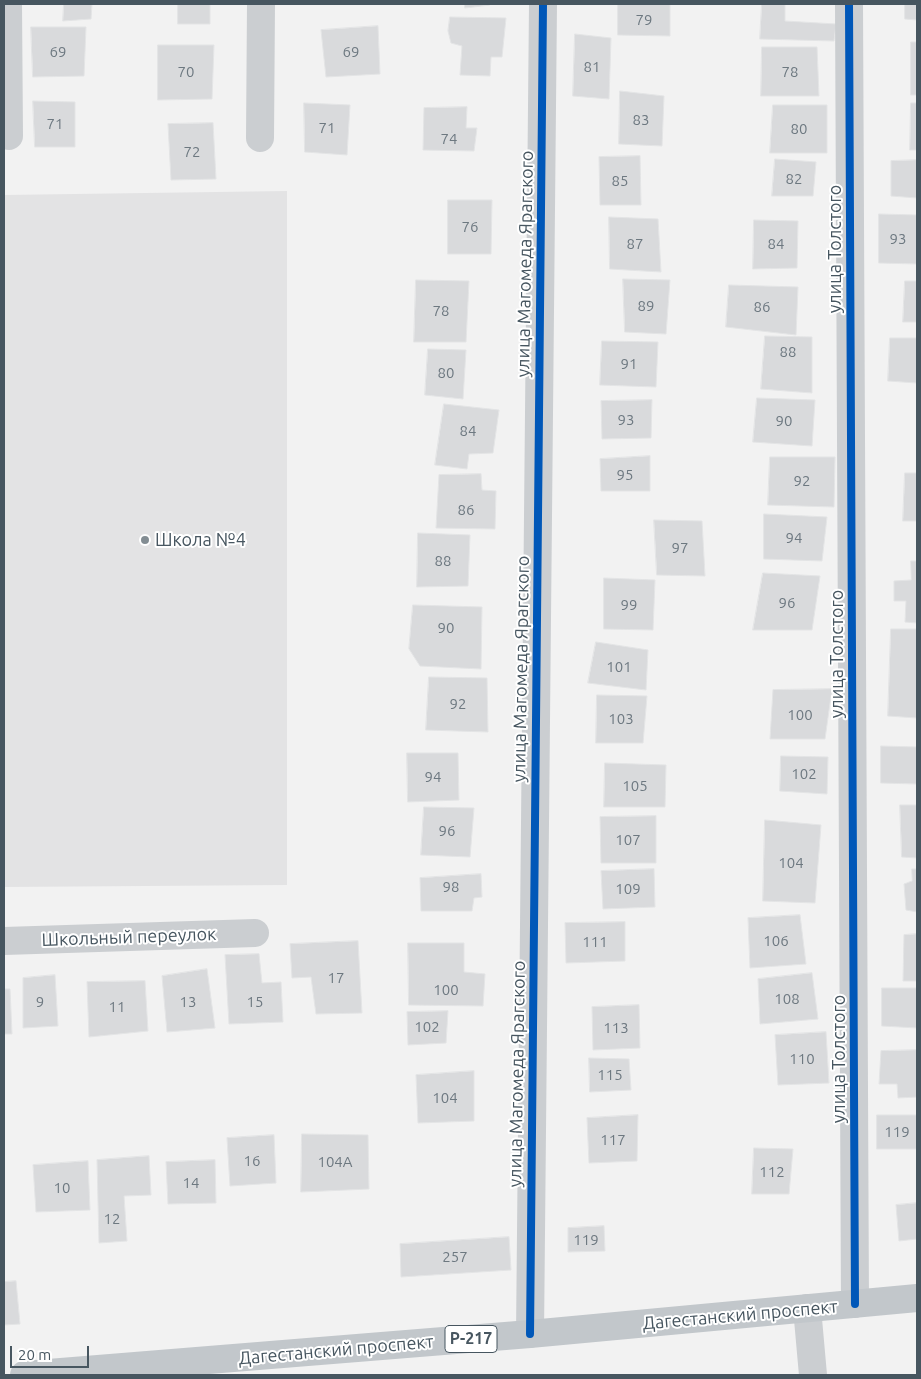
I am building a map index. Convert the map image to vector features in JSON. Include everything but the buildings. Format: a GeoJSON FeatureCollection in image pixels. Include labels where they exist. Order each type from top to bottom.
{"type":"FeatureCollection","features":[{"type":"Feature","properties":{"kind":"highway","name":"Дагестанский проспект"},"geometry":{"type":"LineString","coordinates":[[24,1375],[530,1334],[917,1298]]}},
{"type":"Feature","properties":{"kind":"street"},"geometry":{"type":"LineString","coordinates":[[8,4],[9,136]]}},
{"type":"Feature","properties":{"kind":"street"},"geometry":{"type":"LineString","coordinates":[[260,138],[261,4]]}},
{"type":"Feature","properties":{"kind":"street","name":"улица Магомеда Ярагского"},"geometry":{"type":"LineString","coordinates":[[530,1334],[543,4]]}},
{"type":"Feature","properties":{"kind":"street","name":"улица Толстого"},"geometry":{"type":"LineString","coordinates":[[849,4],[855,1304]]}},
{"type":"Feature","properties":{"kind":"street","name":"Школьный переулок"},"geometry":{"type":"LineString","coordinates":[[4,941],[255,933]]}},
{"type":"Feature","properties":{"kind":"street"},"geometry":{"type":"LineString","coordinates":[[807,1308],[813,1375]]}},
{"type":"Feature","properties":{"kind":"shaded area","name":"Школа №4"},"geometry":{"type":"Polygon","coordinates":[[[287,191],[287,885],[4,887],[4,195],[287,191]]]}},
{"type":"Feature","properties":{"kind":"cycle path"},"geometry":{"type":"LineString","coordinates":[[530,1334],[543,4]]}},
{"type":"Feature","properties":{"kind":"cycle path"},"geometry":{"type":"LineString","coordinates":[[849,4],[855,1304]]}},
{"type":"Feature","properties":{"kind":"place","name":"Школа №4"},"geometry":{"type":"Point","coordinates":[145,540]}}]}
